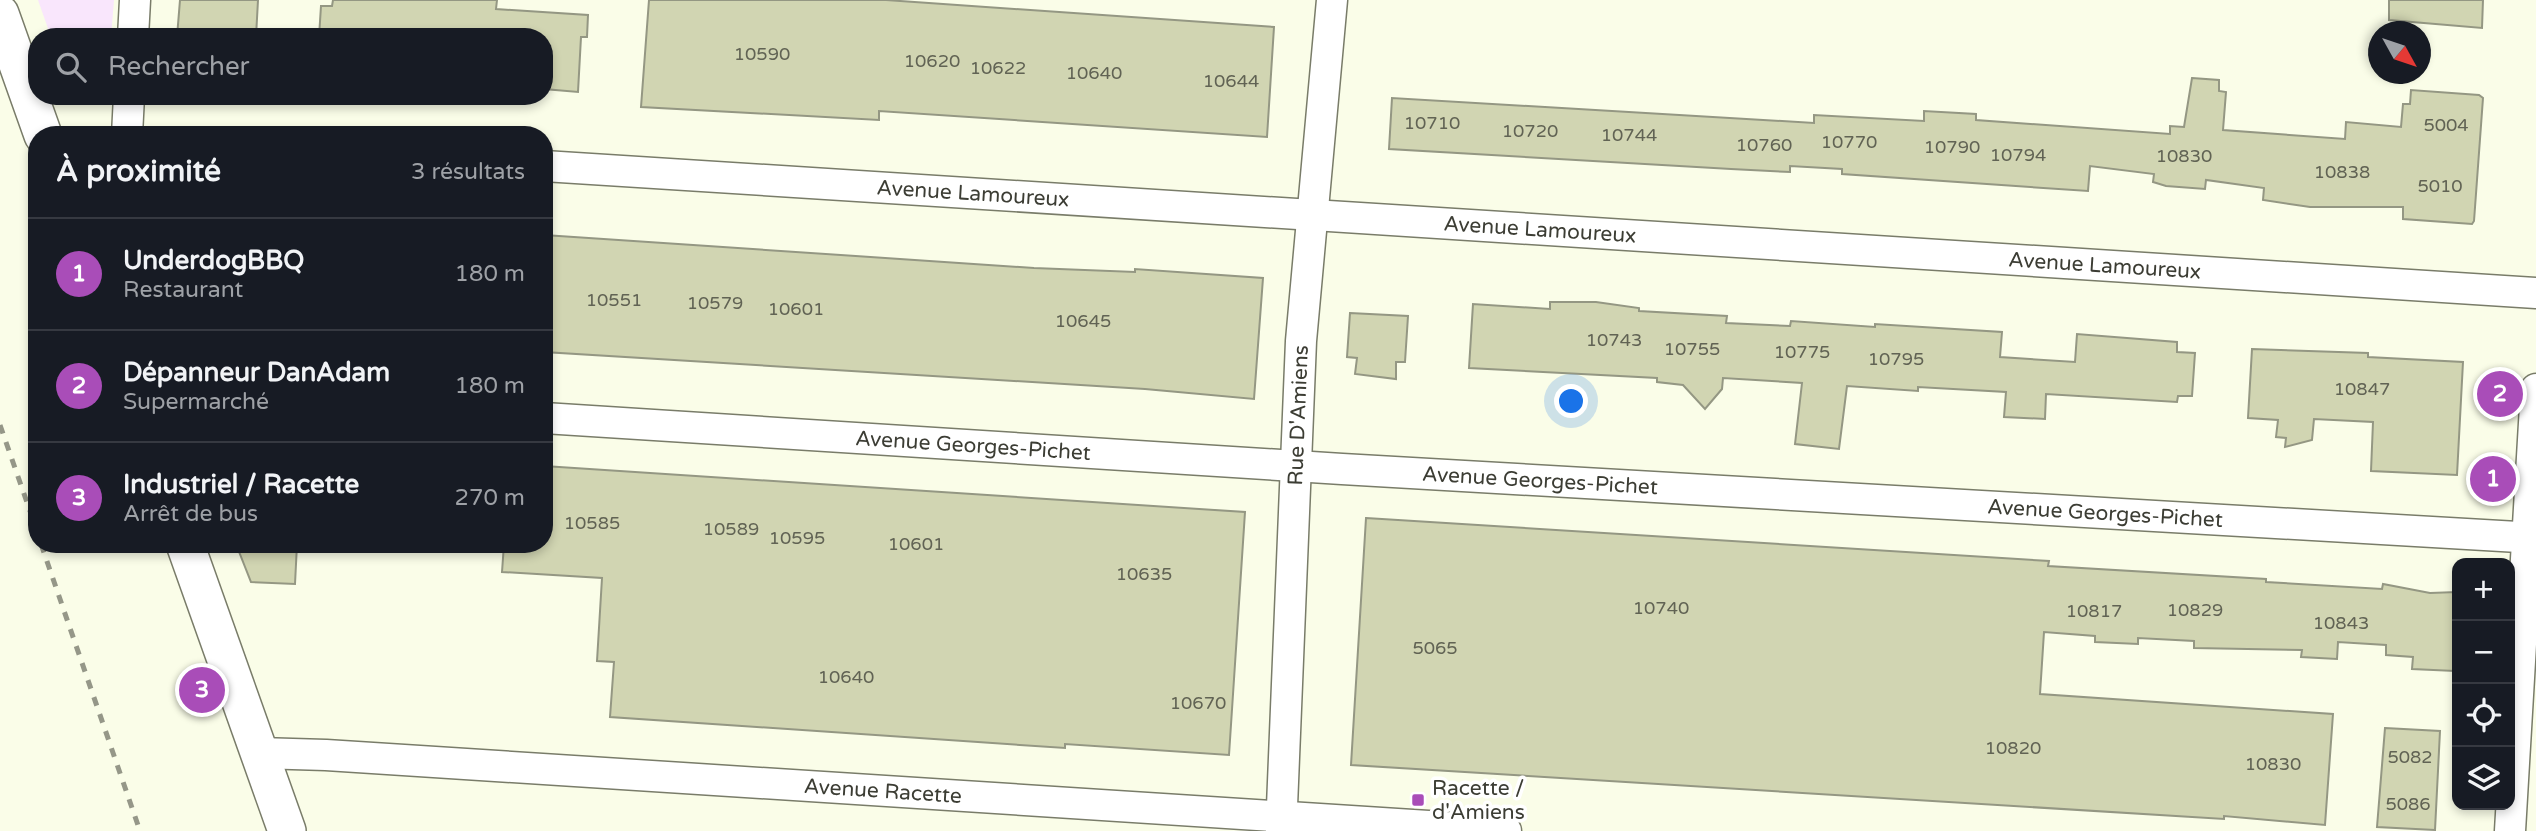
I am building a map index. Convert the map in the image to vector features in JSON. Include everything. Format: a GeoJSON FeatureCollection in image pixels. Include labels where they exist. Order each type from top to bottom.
{"type":"FeatureCollection","features":[{"type":"Feature","properties":{"kind":"street"},"geometry":{"type":"LineString","coordinates":[[133,28],[135,0]]}},
{"type":"Feature","properties":{"kind":"street","name":"Rue D'Amiens"},"geometry":{"type":"LineString","coordinates":[[1281,824],[1301,341],[1332,0]]}},
{"type":"Feature","properties":{"kind":"street"},"geometry":{"type":"LineString","coordinates":[[0,14],[28,93]]}},
{"type":"Feature","properties":{"kind":"street"},"geometry":{"type":"LineString","coordinates":[[32,105],[40,126]]}},
{"type":"Feature","properties":{"kind":"street"},"geometry":{"type":"LineString","coordinates":[[127,126],[129,105]]}},
{"type":"Feature","properties":{"kind":"street","name":"Avenue Lamoureux"},"geometry":{"type":"LineString","coordinates":[[553,167],[2536,293]]}},
{"type":"Feature","properties":{"kind":"street"},"geometry":{"type":"LineString","coordinates":[[2511,831],[2531,537],[2536,389]]}},
{"type":"Feature","properties":{"kind":"street","name":"Avenue Georges-Pichet"},"geometry":{"type":"LineString","coordinates":[[553,419],[2531,537]]}},
{"type":"Feature","properties":{"kind":"street"},"geometry":{"type":"LineString","coordinates":[[188,553],[286,831]]}},
{"type":"Feature","properties":{"kind":"street","name":"Avenue Racette"},"geometry":{"type":"LineString","coordinates":[[259,753],[326,755],[1281,824],[1507,831]]}},
{"type":"Feature","properties":{"kind":"shaded area"},"geometry":{"type":"Polygon","coordinates":[[[38,0],[114,0],[112,28],[48,28],[38,0]]]}},
{"type":"Feature","properties":{"kind":"building"},"geometry":{"type":"Polygon","coordinates":[[[180,0],[258,0],[256,28],[178,28],[180,0]]]}},
{"type":"Feature","properties":{"kind":"building"},"geometry":{"type":"Polygon","coordinates":[[[333,0],[497,0],[496,9],[588,15],[587,37],[581,37],[578,92],[553,90],[553,28],[320,28],[321,6],[332,6],[333,0]]]}},
{"type":"Feature","properties":{"kind":"building"},"geometry":{"type":"Polygon","coordinates":[[[649,0],[886,0],[1274,27],[1267,137],[879,111],[879,120],[641,107],[649,0]]]}},
{"type":"Feature","properties":{"kind":"building"},"geometry":{"type":"Polygon","coordinates":[[[2389,0],[2483,0],[2482,28],[2431,24],[2431,21],[2389,20],[2389,0]]]}},
{"type":"Feature","properties":{"kind":"building"},"geometry":{"type":"Polygon","coordinates":[[[2192,78],[2219,80],[2219,91],[2226,92],[2223,130],[2345,139],[2346,122],[2401,127],[2403,104],[2410,104],[2411,90],[2479,95],[2483,98],[2474,221],[2472,224],[2403,219],[2403,207],[2310,207],[2263,200],[2264,188],[2206,180],[2205,189],[2166,186],[2153,182],[2154,174],[2090,166],[2088,191],[1842,174],[1842,169],[1790,166],[1790,172],[1389,149],[1392,98],[1814,123],[1814,115],[1924,121],[1924,111],[1976,114],[1976,120],[2170,134],[2170,126],[2184,127],[2192,78]]]}},
{"type":"Feature","properties":{"kind":"building"},"geometry":{"type":"Polygon","coordinates":[[[553,236],[1034,268],[1135,272],[1135,269],[1263,278],[1254,399],[1145,389],[553,353],[553,236]]]}},
{"type":"Feature","properties":{"kind":"building"},"geometry":{"type":"Polygon","coordinates":[[[1550,302],[1596,302],[1639,308],[1639,311],[1727,316],[1726,323],[1790,326],[1791,321],[2002,332],[2000,357],[2075,362],[2077,334],[2177,342],[2177,352],[2195,353],[2192,396],[2178,396],[2177,402],[2046,394],[2045,419],[2004,417],[2006,392],[1918,387],[1918,391],[1847,386],[1839,449],[1795,444],[1802,383],[1723,378],[1722,389],[1705,409],[1683,385],[1657,382],[1657,378],[1469,368],[1473,304],[1550,309],[1550,302]]]}},
{"type":"Feature","properties":{"kind":"building"},"geometry":{"type":"Polygon","coordinates":[[[1350,313],[1408,316],[1405,362],[1396,362],[1396,379],[1355,374],[1357,358],[1347,357],[1350,313]]]}},
{"type":"Feature","properties":{"kind":"building"},"geometry":{"type":"Polygon","coordinates":[[[2252,349],[2368,353],[2368,357],[2463,362],[2457,475],[2371,471],[2373,422],[2314,419],[2312,440],[2285,447],[2286,438],[2276,437],[2278,420],[2248,418],[2252,349]]]}},
{"type":"Feature","properties":{"kind":"building"},"geometry":{"type":"Polygon","coordinates":[[[553,467],[1245,512],[1229,755],[1065,744],[1065,748],[610,717],[614,662],[597,661],[602,578],[502,572],[503,553],[553,553],[553,467]]]}},
{"type":"Feature","properties":{"kind":"building"},"geometry":{"type":"Polygon","coordinates":[[[1366,518],[2049,561],[2048,566],[2382,589],[2383,584],[2430,593],[2452,592],[2452,671],[2412,669],[2413,657],[2386,655],[2386,645],[2338,642],[2337,659],[2301,657],[2302,650],[2194,648],[2194,641],[2138,638],[2138,644],[2095,642],[2095,636],[2044,632],[2040,694],[2333,714],[2325,825],[2224,816],[2224,819],[1351,765],[1366,518]]]}},
{"type":"Feature","properties":{"kind":"building"},"geometry":{"type":"Polygon","coordinates":[[[240,553],[297,553],[295,584],[251,582],[240,553]]]}},
{"type":"Feature","properties":{"kind":"building"},"geometry":{"type":"Polygon","coordinates":[[[2385,728],[2440,731],[2435,830],[2377,827],[2385,728]]]}},
{"type":"Feature","properties":{"kind":"railway"},"geometry":{"type":"LineString","coordinates":[[0,425],[28,505]]}},
{"type":"Feature","properties":{"kind":"railway"},"geometry":{"type":"LineString","coordinates":[[44,553],[140,831]]}},
{"type":"Feature","properties":{"kind":"place","name":"Dépanneur DanAdam"},"geometry":{"type":"Point","coordinates":[2500,394]}},
{"type":"Feature","properties":{"kind":"place","name":"UnderdogBBQ"},"geometry":{"type":"Point","coordinates":[2493,479]}},
{"type":"Feature","properties":{"kind":"place","name":"Industriel / Racette"},"geometry":{"type":"Point","coordinates":[202,690]}},
{"type":"Feature","properties":{"kind":"place","name":"Racette / d'Amiens"},"geometry":{"type":"Point","coordinates":[1418,800]}}]}
